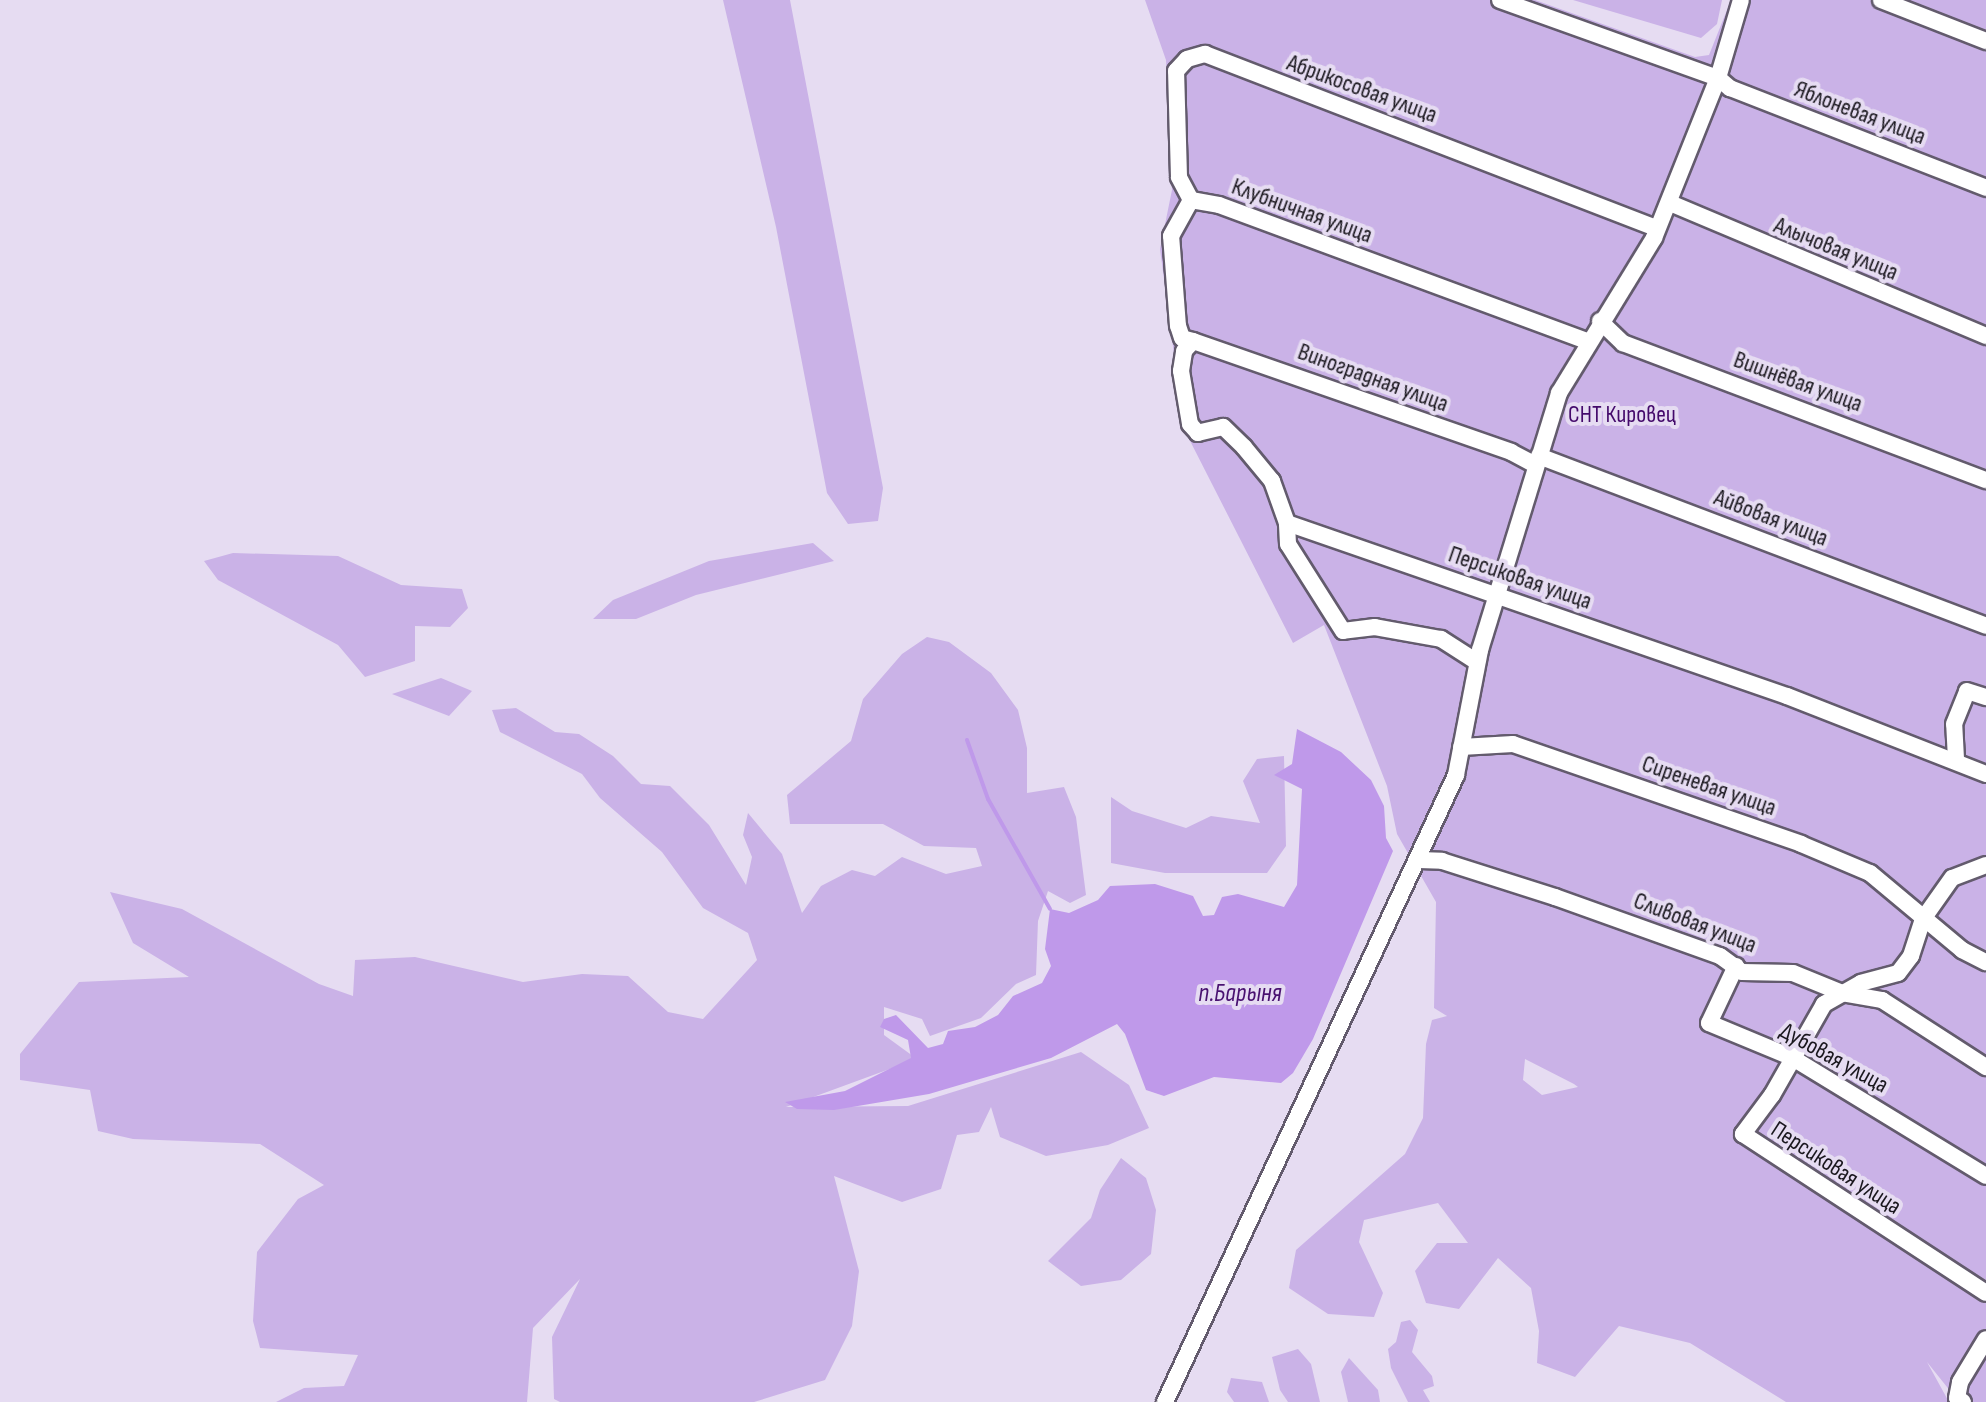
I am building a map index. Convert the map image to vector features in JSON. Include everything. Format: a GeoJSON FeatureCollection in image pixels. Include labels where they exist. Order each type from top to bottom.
{"type":"FeatureCollection","features":[{"type":"Feature","properties":{"kind":"street","name":"Яблоневая улица"},"geometry":{"type":"LineString","coordinates":[[1500,0],[1718,78],[1730,88],[1986,188]]}},
{"type":"Feature","properties":{"kind":"street"},"geometry":{"type":"LineString","coordinates":[[1165,1402],[1456,775],[1477,662],[1559,393],[1670,203],[1718,78],[1741,0]]}},
{"type":"Feature","properties":{"kind":"street"},"geometry":{"type":"LineString","coordinates":[[1881,0],[1986,41]]}},
{"type":"Feature","properties":{"kind":"street","name":"Абрикосовая улица"},"geometry":{"type":"LineString","coordinates":[[1191,200],[1179,177],[1176,71],[1187,59],[1205,54],[1657,228]]}},
{"type":"Feature","properties":{"kind":"street"},"geometry":{"type":"LineString","coordinates":[[1191,200],[1171,236],[1178,326],[1182,338],[1193,341],[1184,351],[1181,371],[1190,424],[1198,433],[1223,427],[1272,481],[1287,523],[1288,544],[1343,631],[1375,627],[1441,639],[1477,662]]}},
{"type":"Feature","properties":{"kind":"street","name":"Клубничная улица"},"geometry":{"type":"LineString","coordinates":[[1191,200],[1219,205],[1589,342]]}},
{"type":"Feature","properties":{"kind":"street","name":"Алычовая улица"},"geometry":{"type":"LineString","coordinates":[[1670,203],[1986,336]]}},
{"type":"Feature","properties":{"kind":"street","name":"Вишнёвая улица"},"geometry":{"type":"LineString","coordinates":[[1600,321],[1623,343],[1986,480]]}},
{"type":"Feature","properties":{"kind":"street","name":"Виноградная улица"},"geometry":{"type":"LineString","coordinates":[[1193,341],[1537,460]]}},
{"type":"Feature","properties":{"kind":"street","name":"Айвовая улица"},"geometry":{"type":"LineString","coordinates":[[1537,460],[1986,626]]}},
{"type":"Feature","properties":{"kind":"street","name":"Персиковая улица"},"geometry":{"type":"LineString","coordinates":[[1287,523],[1496,594],[1956,759],[1986,774]]}},
{"type":"Feature","properties":{"kind":"street"},"geometry":{"type":"LineString","coordinates":[[1956,759],[1954,724],[1967,691],[1986,697]]}},
{"type":"Feature","properties":{"kind":"street","name":"Сиреневая улица"},"geometry":{"type":"LineString","coordinates":[[1461,747],[1513,744],[1801,844],[1870,873],[1923,919],[1986,962]]}},
{"type":"Feature","properties":{"kind":"street","name":"Сливовая улица"},"geometry":{"type":"LineString","coordinates":[[1419,860],[1442,861],[1555,897],[1736,966],[1742,972],[1793,973],[1842,993],[1882,1000],[1986,1067]]}},
{"type":"Feature","properties":{"kind":"street","name":"Персиковая улица"},"geometry":{"type":"LineString","coordinates":[[1986,865],[1952,878],[1923,919],[1911,956],[1898,973],[1842,993],[1824,1004],[1772,1095],[1743,1134],[1749,1141],[1986,1293]]}},
{"type":"Feature","properties":{"kind":"street","name":"Дубовая улица"},"geometry":{"type":"LineString","coordinates":[[1736,966],[1709,1023],[1791,1057],[1986,1176]]}},
{"type":"Feature","properties":{"kind":"street"},"geometry":{"type":"LineString","coordinates":[[1963,1402],[1957,1398],[1960,1382],[1986,1339]]}},
{"type":"Feature","properties":{"kind":"green space"},"geometry":{"type":"Polygon","coordinates":[[[723,0],[790,0],[883,488],[878,521],[848,524],[827,493],[776,227],[723,0]]]}},
{"type":"Feature","properties":{"kind":"green space","name":"СНТ Кировец"},"geometry":{"type":"Polygon","coordinates":[[[1145,0],[1535,0],[1695,57],[1709,55],[1731,0],[1986,0],[1986,1402],[1959,1402],[1927,1362],[1949,1402],[1786,1402],[1690,1343],[1619,1326],[1575,1377],[1537,1363],[1539,1331],[1531,1288],[1498,1258],[1459,1309],[1426,1303],[1415,1271],[1437,1243],[1468,1243],[1438,1203],[1364,1220],[1359,1242],[1383,1293],[1374,1317],[1328,1314],[1289,1288],[1296,1250],[1405,1154],[1423,1118],[1426,1044],[1432,1020],[1447,1016],[1434,1008],[1436,902],[1397,834],[1387,786],[1324,625],[1293,643],[1184,429],[1160,249],[1172,190],[1166,60],[1145,0]],[[1525,1059],[1523,1080],[1542,1095],[1578,1087],[1525,1059]]]}},
{"type":"Feature","properties":{"kind":"green space"},"geometry":{"type":"Polygon","coordinates":[[[1573,0],[1722,0],[1717,24],[1701,38],[1573,0]]]}},
{"type":"Feature","properties":{"kind":"green space"},"geometry":{"type":"Polygon","coordinates":[[[813,543],[834,561],[696,595],[636,619],[593,619],[613,600],[709,561],[813,543]]]}},
{"type":"Feature","properties":{"kind":"green space"},"geometry":{"type":"Polygon","coordinates":[[[233,553],[338,556],[401,585],[462,589],[468,608],[450,627],[415,626],[415,661],[365,677],[338,645],[218,580],[204,561],[233,553]]]}},
{"type":"Feature","properties":{"kind":"green space"},"geometry":{"type":"Polygon","coordinates":[[[927,637],[949,642],[991,673],[1018,710],[1027,748],[1027,793],[1064,787],[1076,817],[1086,895],[1070,903],[1048,891],[1038,921],[1036,975],[1016,984],[981,1018],[930,1036],[922,1019],[884,1007],[884,1035],[917,1059],[786,1107],[908,1106],[1081,1052],[1129,1085],[1149,1128],[1108,1145],[1046,1156],[1000,1137],[991,1107],[979,1132],[957,1135],[941,1189],[902,1202],[834,1176],[859,1271],[852,1326],[825,1380],[754,1402],[560,1402],[554,1399],[552,1337],[580,1279],[533,1328],[527,1402],[276,1402],[304,1388],[344,1386],[358,1355],[260,1348],[253,1321],[257,1252],[298,1199],[324,1185],[260,1144],[133,1139],[98,1131],[90,1090],[20,1080],[20,1054],[79,982],[189,977],[133,943],[110,892],[182,909],[319,984],[353,996],[355,960],[415,957],[523,982],[582,974],[628,976],[668,1012],[703,1019],[757,960],[748,933],[703,908],[662,852],[600,798],[582,774],[500,732],[492,710],[516,708],[555,732],[579,734],[613,756],[641,784],[670,786],[709,825],[746,885],[752,857],[743,835],[748,813],[782,854],[802,913],[821,886],[852,870],[875,876],[902,857],[946,874],[982,866],[976,848],[924,846],[883,824],[790,824],[787,795],[851,741],[863,699],[902,654],[927,637]]]}},
{"type":"Feature","properties":{"kind":"green space"},"geometry":{"type":"Polygon","coordinates":[[[441,678],[472,691],[449,716],[392,694],[441,678]]]}},
{"type":"Feature","properties":{"kind":"green space"},"geometry":{"type":"Polygon","coordinates":[[[1284,756],[1286,846],[1267,873],[1165,873],[1111,863],[1111,797],[1132,811],[1186,828],[1211,816],[1260,823],[1243,781],[1257,759],[1284,756]]]}},
{"type":"Feature","properties":{"kind":"green space"},"geometry":{"type":"Polygon","coordinates":[[[1121,1158],[1146,1178],[1156,1210],[1151,1254],[1121,1280],[1081,1286],[1048,1261],[1091,1218],[1100,1190],[1121,1158]]]}},
{"type":"Feature","properties":{"kind":"green space"},"geometry":{"type":"Polygon","coordinates":[[[1410,1320],[1418,1330],[1412,1352],[1432,1376],[1434,1386],[1423,1390],[1430,1402],[1408,1402],[1391,1368],[1388,1349],[1396,1342],[1401,1322],[1410,1320]]]}},
{"type":"Feature","properties":{"kind":"green space"},"geometry":{"type":"Polygon","coordinates":[[[1298,1349],[1311,1364],[1320,1402],[1288,1402],[1280,1390],[1272,1357],[1298,1349]]]}},
{"type":"Feature","properties":{"kind":"green space"},"geometry":{"type":"Polygon","coordinates":[[[1349,1358],[1378,1390],[1380,1402],[1348,1402],[1341,1372],[1349,1358]]]}},
{"type":"Feature","properties":{"kind":"green space"},"geometry":{"type":"Polygon","coordinates":[[[1231,1378],[1262,1382],[1269,1402],[1234,1402],[1227,1392],[1231,1378]]]}},
{"type":"Feature","properties":{"kind":"water","name":"п.Барыня"},"geometry":{"type":"Polygon","coordinates":[[[1297,729],[1341,752],[1371,780],[1384,806],[1386,838],[1393,851],[1313,1039],[1293,1073],[1281,1083],[1214,1077],[1164,1096],[1146,1090],[1125,1034],[1117,1024],[1051,1058],[929,1094],[834,1110],[797,1109],[785,1102],[845,1091],[911,1058],[908,1040],[880,1027],[884,1019],[896,1015],[928,1048],[943,1044],[948,1031],[975,1027],[998,1015],[1013,996],[1042,983],[1051,966],[1045,949],[1050,909],[1069,913],[1098,900],[1110,886],[1155,884],[1193,896],[1203,916],[1214,915],[1222,897],[1238,894],[1284,907],[1297,885],[1302,789],[1274,775],[1292,764],[1297,729]]]}},
{"type":"Feature","properties":{"kind":"waterway"},"geometry":{"type":"LineString","coordinates":[[967,740],[988,799],[1050,909]]}}]}
